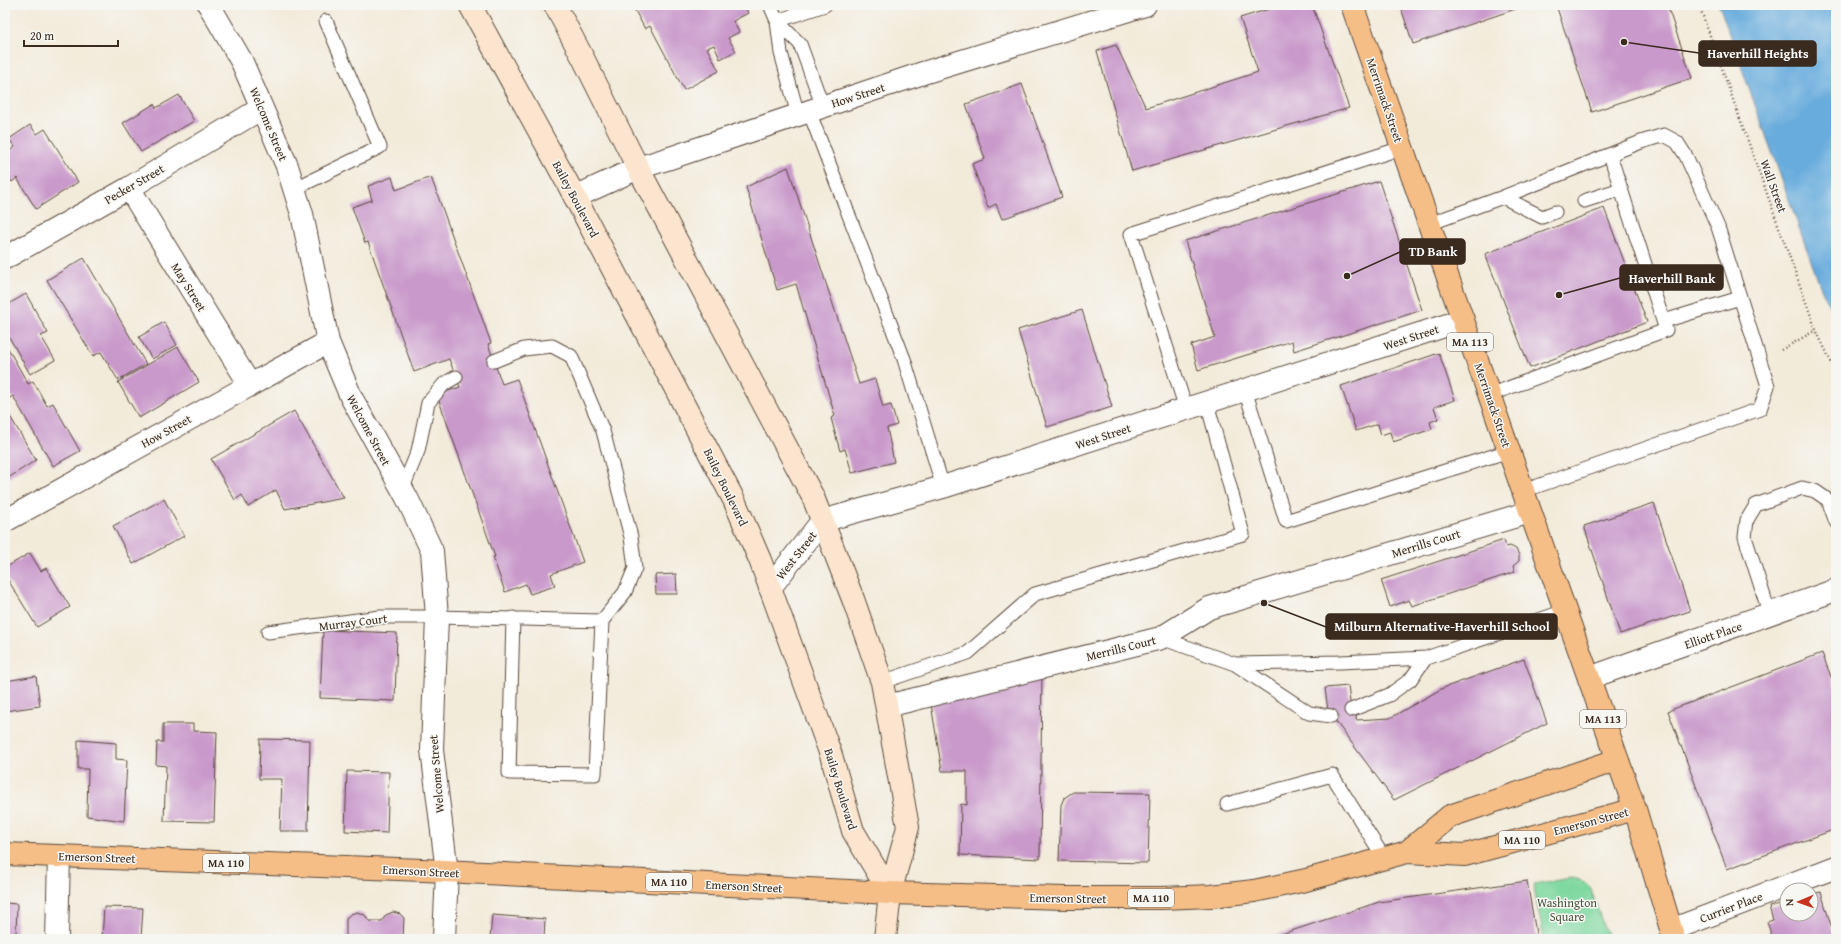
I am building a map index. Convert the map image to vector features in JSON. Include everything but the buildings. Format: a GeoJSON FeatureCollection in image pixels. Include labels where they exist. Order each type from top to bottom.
{"type":"FeatureCollection","features":[{"type":"Feature","properties":{"kind":"main road","name":"Bailey Boulevard"},"geometry":{"type":"LineString","coordinates":[[470,5],[575,197],[685,404],[734,500],[760,560],[831,755],[853,831],[890,893]]}},
{"type":"Feature","properties":{"kind":"main road"},"geometry":{"type":"LineString","coordinates":[[555,5],[638,168],[813,497],[853,599],[882,682],[908,827],[890,893],[885,939]]}},
{"type":"Feature","properties":{"kind":"main road","name":"Merrimack Street"},"geometry":{"type":"LineString","coordinates":[[1352,5],[1508,451],[1590,678],[1617,760]]}},
{"type":"Feature","properties":{"kind":"main road"},"geometry":{"type":"LineString","coordinates":[[1617,760],[1635,809],[1672,935]]}},
{"type":"Feature","properties":{"kind":"main road","name":"Emerson Street"},"geometry":{"type":"LineString","coordinates":[[1407,852],[1450,816],[1617,760]]}},
{"type":"Feature","properties":{"kind":"main road","name":"Emerson Street"},"geometry":{"type":"LineString","coordinates":[[5,854],[447,872],[890,893],[1066,898],[1211,896],[1254,891],[1299,881],[1407,852],[1465,855],[1635,809]]}},
{"type":"Feature","properties":{"kind":"street","name":"Welcome Street"},"geometry":{"type":"LineString","coordinates":[[209,5],[242,62],[287,166],[302,214],[328,342],[351,397],[402,490],[432,551],[437,616],[432,750],[447,872],[444,939]]}},
{"type":"Feature","properties":{"kind":"street","name":"How Street"},"geometry":{"type":"LineString","coordinates":[[575,197],[638,168],[923,74],[1139,6]]}},
{"type":"Feature","properties":{"kind":"street","name":"Pecker Street"},"geometry":{"type":"LineString","coordinates":[[5,258],[128,188],[262,108]]}},
{"type":"Feature","properties":{"kind":"street","name":"May Street"},"geometry":{"type":"LineString","coordinates":[[128,188],[250,385]]}},
{"type":"Feature","properties":{"kind":"street","name":"West Street"},"geometry":{"type":"LineString","coordinates":[[770,588],[822,521],[943,487],[1463,320]]}},
{"type":"Feature","properties":{"kind":"street","name":"How Street"},"geometry":{"type":"LineString","coordinates":[[5,521],[328,342]]}},
{"type":"Feature","properties":{"kind":"street","name":"Merrills Court"},"geometry":{"type":"LineString","coordinates":[[887,706],[1161,638],[1209,608],[1530,512]]}},
{"type":"Feature","properties":{"kind":"street","name":"Elliott Place"},"geometry":{"type":"LineString","coordinates":[[1590,678],[1836,590]]}},
{"type":"Feature","properties":{"kind":"street"},"geometry":{"type":"LineString","coordinates":[[56,939],[58,856]]}},
{"type":"Feature","properties":{"kind":"street","name":"Currier Place"},"geometry":{"type":"LineString","coordinates":[[1672,935],[1836,866]]}},
{"type":"Feature","properties":{"kind":"lane"},"geometry":{"type":"LineString","coordinates":[[770,5],[777,21],[780,53],[810,111],[904,359],[943,487]]}},
{"type":"Feature","properties":{"kind":"lane"},"geometry":{"type":"LineString","coordinates":[[777,21],[825,5]]}},
{"type":"Feature","properties":{"kind":"lane"},"geometry":{"type":"LineString","coordinates":[[294,189],[380,147],[326,21]]}},
{"type":"Feature","properties":{"kind":"lane"},"geometry":{"type":"LineString","coordinates":[[777,21],[800,44],[810,111]]}},
{"type":"Feature","properties":{"kind":"lane"},"geometry":{"type":"LineString","coordinates":[[1429,224],[1664,135],[1677,142],[1686,156],[1718,227],[1768,386],[1760,409],[1523,491]]}},
{"type":"Feature","properties":{"kind":"lane"},"geometry":{"type":"LineString","coordinates":[[1186,409],[1131,234],[1402,148]]}},
{"type":"Feature","properties":{"kind":"lane"},"geometry":{"type":"LineString","coordinates":[[1489,395],[1666,330],[1610,155]]}},
{"type":"Feature","properties":{"kind":"lane"},"geometry":{"type":"LineString","coordinates":[[1584,201],[1621,189]]}},
{"type":"Feature","properties":{"kind":"lane"},"geometry":{"type":"LineString","coordinates":[[1503,197],[1542,217],[1555,212]]}},
{"type":"Feature","properties":{"kind":"lane"},"geometry":{"type":"LineString","coordinates":[[1664,321],[1740,298]]}},
{"type":"Feature","properties":{"kind":"lane"},"geometry":{"type":"LineString","coordinates":[[494,361],[524,349],[552,346],[571,356],[604,431],[631,537],[635,568],[625,592],[602,621],[595,774],[509,773],[513,618]]}},
{"type":"Feature","properties":{"kind":"lane"},"geometry":{"type":"LineString","coordinates":[[402,490],[418,450],[428,403],[444,384],[456,377]]}},
{"type":"Feature","properties":{"kind":"lane"},"geometry":{"type":"LineString","coordinates":[[1245,390],[1286,521],[1508,451]]}},
{"type":"Feature","properties":{"kind":"lane"},"geometry":{"type":"LineString","coordinates":[[882,682],[968,652],[1035,594],[1243,534],[1207,403]]}},
{"type":"Feature","properties":{"kind":"lane"},"geometry":{"type":"LineString","coordinates":[[1770,614],[1744,537],[1747,520],[1756,505],[1802,488],[1815,491],[1828,500],[1836,522]]}},
{"type":"Feature","properties":{"kind":"lane"},"geometry":{"type":"LineString","coordinates":[[1234,664],[1340,662],[1426,658],[1565,611]]}},
{"type":"Feature","properties":{"kind":"lane","name":"Murray Court"},"geometry":{"type":"LineString","coordinates":[[268,632],[380,617],[437,616],[602,621]]}},
{"type":"Feature","properties":{"kind":"lane"},"geometry":{"type":"LineString","coordinates":[[1161,638],[1234,664],[1309,713],[1331,716]]}},
{"type":"Feature","properties":{"kind":"lane"},"geometry":{"type":"LineString","coordinates":[[1351,710],[1389,695],[1410,680],[1426,658]]}},
{"type":"Feature","properties":{"kind":"lane"},"geometry":{"type":"LineString","coordinates":[[1227,804],[1332,775],[1384,858]]}},
{"type":"Feature","properties":{"kind":"path","name":"Wall Street"},"geometry":{"type":"LineString","coordinates":[[1699,5],[1816,330],[1836,372]]}},
{"type":"Feature","properties":{"kind":"path"},"geometry":{"type":"LineString","coordinates":[[1781,350],[1816,330]]}},
{"type":"Feature","properties":{"kind":"green space","name":"Washington Square"},"geometry":{"type":"Polygon","coordinates":[[[1572,878],[1583,881],[1590,887],[1608,939],[1544,939],[1533,884],[1572,878]]]}},
{"type":"Feature","properties":{"kind":"water"},"geometry":{"type":"Polygon","coordinates":[[[1719,5],[1836,5],[1836,322],[1820,286],[1719,5]]]}},
{"type":"Feature","properties":{"kind":"place","name":"Haverhill Heights"},"geometry":{"type":"Point","coordinates":[1624,42]}},
{"type":"Feature","properties":{"kind":"place","name":"TD Bank"},"geometry":{"type":"Point","coordinates":[1347,276]}},
{"type":"Feature","properties":{"kind":"place","name":"Haverhill Bank"},"geometry":{"type":"Point","coordinates":[1559,295]}},
{"type":"Feature","properties":{"kind":"place","name":"Milburn Alternative-Haverhill School"},"geometry":{"type":"Point","coordinates":[1264,603]}}]}
